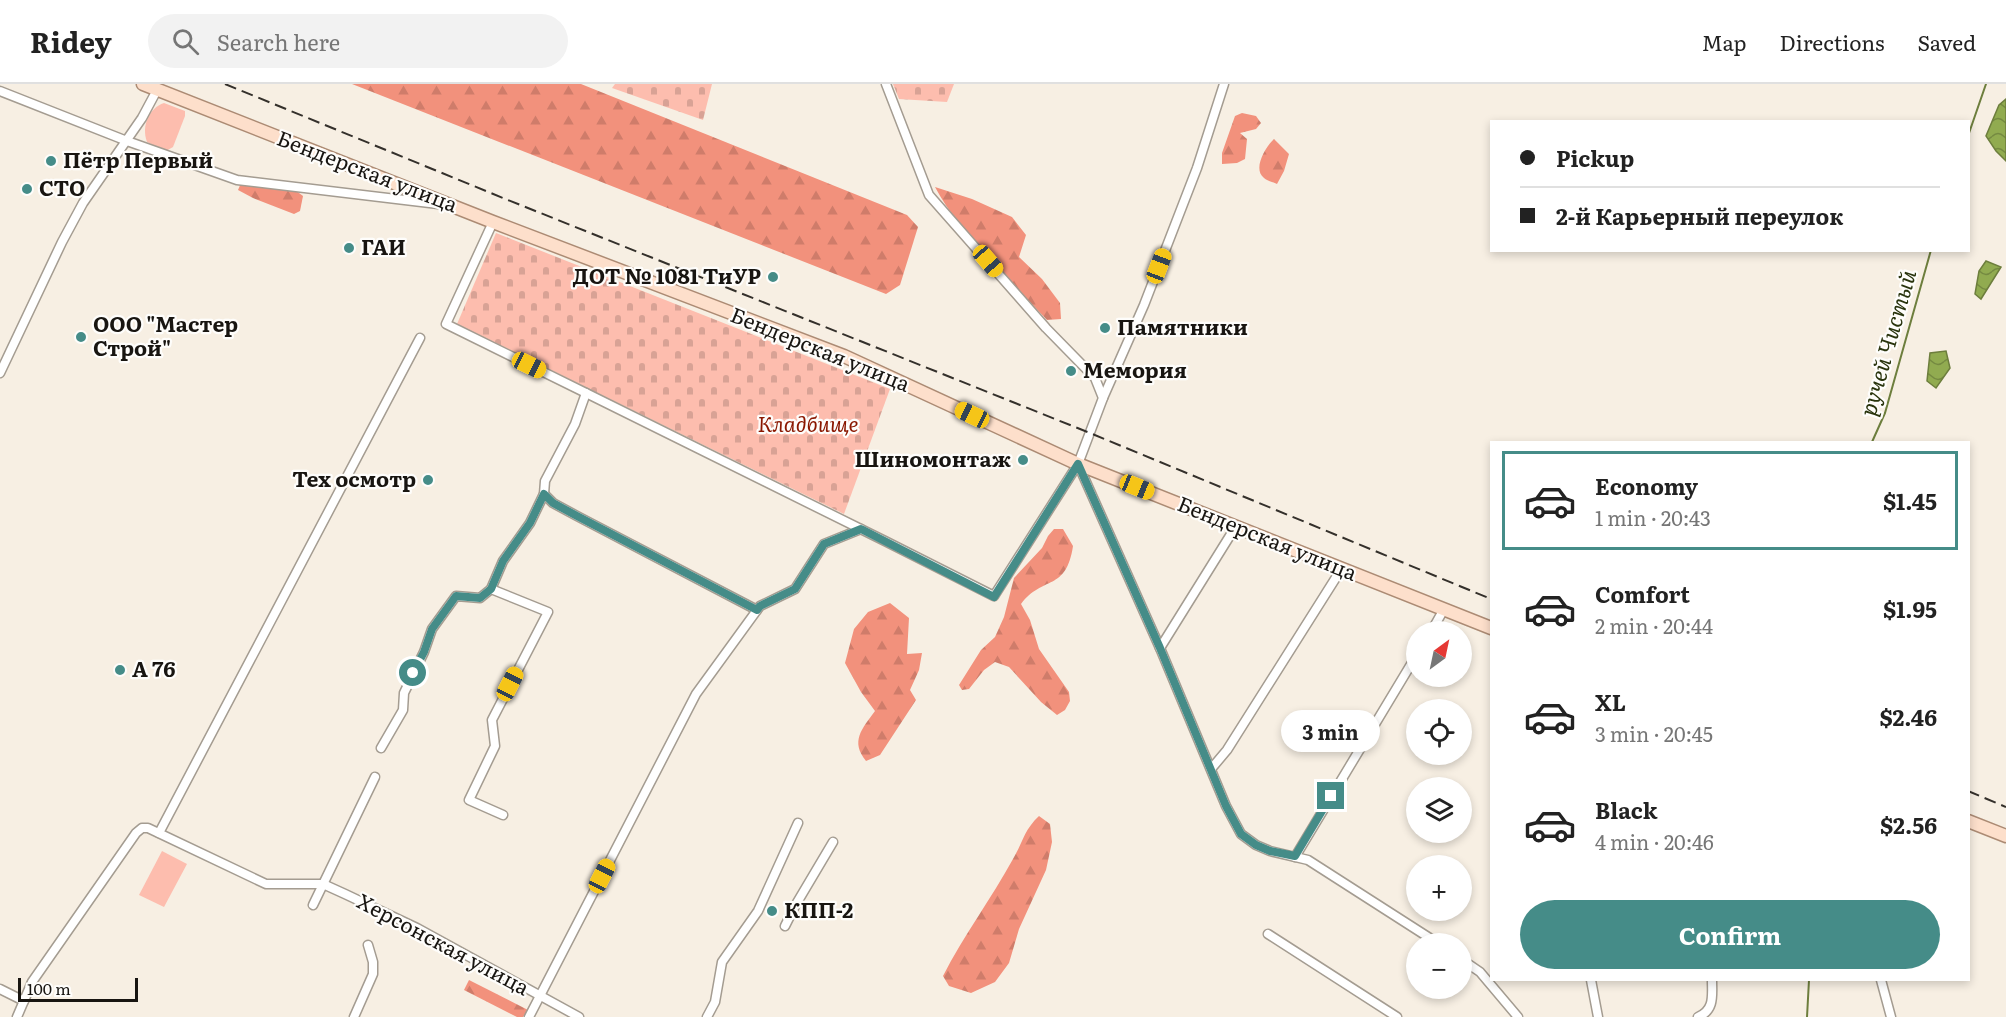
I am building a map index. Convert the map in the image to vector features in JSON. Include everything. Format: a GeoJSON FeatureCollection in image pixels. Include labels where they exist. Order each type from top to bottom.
{"type":"FeatureCollection","features":[{"type":"Feature","properties":{"kind":"main road","name":"Бендерская улица"},"geometry":{"type":"LineString","coordinates":[[143,84],[493,222],[844,356],[1078,464],[1490,628]]}},
{"type":"Feature","properties":{"kind":"main road"},"geometry":{"type":"LineString","coordinates":[[1970,822],[2006,836]]}},
{"type":"Feature","properties":{"kind":"street"},"geometry":{"type":"LineString","coordinates":[[886,84],[929,195],[1046,328],[1095,378],[1103,398]]}},
{"type":"Feature","properties":{"kind":"street"},"geometry":{"type":"LineString","coordinates":[[493,222],[446,324],[994,597],[1078,464],[1197,168],[1224,84]]}},
{"type":"Feature","properties":{"kind":"street"},"geometry":{"type":"LineString","coordinates":[[0,373],[83,203],[127,141],[157,90]]}},
{"type":"Feature","properties":{"kind":"street"},"geometry":{"type":"LineString","coordinates":[[0,91],[127,141],[237,180],[453,206]]}},
{"type":"Feature","properties":{"kind":"street"},"geometry":{"type":"LineString","coordinates":[[159,832],[420,338]]}},
{"type":"Feature","properties":{"kind":"street"},"geometry":{"type":"LineString","coordinates":[[381,748],[403,710],[404,693],[424,652],[432,629],[456,596],[480,598],[491,589],[503,561],[530,523],[544,494],[545,481],[575,424],[586,393]]}},
{"type":"Feature","properties":{"kind":"street"},"geometry":{"type":"LineString","coordinates":[[1078,464],[1160,648],[1226,806],[1241,834],[1256,845],[1270,851],[1308,860],[1422,933]]}},
{"type":"Feature","properties":{"kind":"street"},"geometry":{"type":"LineString","coordinates":[[544,494],[553,503],[757,610]]}},
{"type":"Feature","properties":{"kind":"street"},"geometry":{"type":"LineString","coordinates":[[1160,648],[1236,526]]}},
{"type":"Feature","properties":{"kind":"street"},"geometry":{"type":"LineString","coordinates":[[529,1017],[696,694],[760,606],[795,589],[824,544],[861,529]]}},
{"type":"Feature","properties":{"kind":"street"},"geometry":{"type":"LineString","coordinates":[[1211,769],[1227,750],[1342,568]]}},
{"type":"Feature","properties":{"kind":"street"},"geometry":{"type":"LineString","coordinates":[[491,589],[548,612],[492,720],[495,746],[469,800],[503,815]]}},
{"type":"Feature","properties":{"kind":"street"},"geometry":{"type":"LineString","coordinates":[[1437,621],[1444,609]]}},
{"type":"Feature","properties":{"kind":"street"},"geometry":{"type":"LineString","coordinates":[[1295,856],[1406,673]]}},
{"type":"Feature","properties":{"kind":"street"},"geometry":{"type":"LineString","coordinates":[[313,905],[375,777]]}},
{"type":"Feature","properties":{"kind":"street"},"geometry":{"type":"LineString","coordinates":[[707,1017],[715,1002],[722,962],[758,910],[798,823]]}},
{"type":"Feature","properties":{"kind":"street"},"geometry":{"type":"LineString","coordinates":[[17,1017],[32,982],[136,833],[142,828],[159,832],[266,884],[323,884]]}},
{"type":"Feature","properties":{"kind":"street"},"geometry":{"type":"LineString","coordinates":[[785,926],[832,842]]}},
{"type":"Feature","properties":{"kind":"street","name":"Херсонская улица"},"geometry":{"type":"LineString","coordinates":[[323,884],[417,928],[579,1017]]}},
{"type":"Feature","properties":{"kind":"street"},"geometry":{"type":"LineString","coordinates":[[1268,934],[1397,1017]]}},
{"type":"Feature","properties":{"kind":"street"},"geometry":{"type":"LineString","coordinates":[[354,1017],[374,974],[369,945]]}},
{"type":"Feature","properties":{"kind":"street"},"geometry":{"type":"LineString","coordinates":[[1472,967],[1480,972],[1518,1017]]}},
{"type":"Feature","properties":{"kind":"street"},"geometry":{"type":"LineString","coordinates":[[1591,981],[1598,1017]]}},
{"type":"Feature","properties":{"kind":"street"},"geometry":{"type":"LineString","coordinates":[[1698,1017],[1711,1007],[1712,981]]}},
{"type":"Feature","properties":{"kind":"street"},"geometry":{"type":"LineString","coordinates":[[1881,981],[1891,1017]]}},
{"type":"Feature","properties":{"kind":"street"},"geometry":{"type":"LineString","coordinates":[[0,989],[24,1001]]}},
{"type":"Feature","properties":{"kind":"green space"},"geometry":{"type":"Polygon","coordinates":[[[352,84],[581,84],[907,215],[918,227],[900,285],[886,294],[352,84]]]}},
{"type":"Feature","properties":{"kind":"green space"},"geometry":{"type":"Polygon","coordinates":[[[615,84],[712,84],[703,120],[612,88],[615,84]]]}},
{"type":"Feature","properties":{"kind":"green space"},"geometry":{"type":"Polygon","coordinates":[[[893,84],[954,84],[947,102],[899,99],[893,84]]]}},
{"type":"Feature","properties":{"kind":"green space"},"geometry":{"type":"Polygon","coordinates":[[[164,103],[185,111],[173,147],[166,151],[147,142],[145,136],[150,113],[164,103]]]}},
{"type":"Feature","properties":{"kind":"green space"},"geometry":{"type":"Polygon","coordinates":[[[1242,113],[1256,116],[1261,123],[1256,129],[1240,133],[1247,139],[1245,159],[1237,163],[1222,164],[1222,153],[1235,116],[1242,113]]]}},
{"type":"Feature","properties":{"kind":"green space"},"geometry":{"type":"Polygon","coordinates":[[[1274,139],[1289,154],[1277,184],[1264,178],[1259,169],[1264,152],[1274,139]]]}},
{"type":"Feature","properties":{"kind":"green space"},"geometry":{"type":"Polygon","coordinates":[[[241,183],[295,190],[303,196],[300,211],[294,214],[253,198],[238,190],[241,183]]]}},
{"type":"Feature","properties":{"kind":"green space"},"geometry":{"type":"Polygon","coordinates":[[[935,187],[972,199],[1012,217],[1026,235],[1019,257],[1042,279],[1060,303],[1061,319],[1047,320],[1002,273],[958,223],[935,187]]]}},
{"type":"Feature","properties":{"kind":"green space","name":"Кладбище"},"geometry":{"type":"Polygon","coordinates":[[[496,233],[890,389],[844,514],[457,324],[496,233]]]}},
{"type":"Feature","properties":{"kind":"green space"},"geometry":{"type":"Polygon","coordinates":[[[1054,529],[1063,529],[1073,546],[1070,561],[1059,577],[1037,589],[1021,604],[1030,620],[1039,649],[1069,692],[1070,701],[1065,710],[1057,715],[1041,702],[1009,667],[995,662],[984,670],[969,689],[962,690],[959,685],[981,650],[995,637],[1004,617],[1014,578],[1042,548],[1054,529]]]}},
{"type":"Feature","properties":{"kind":"green space"},"geometry":{"type":"Polygon","coordinates":[[[890,603],[909,618],[907,654],[922,653],[919,670],[910,690],[916,700],[880,755],[866,761],[861,754],[858,741],[862,729],[875,711],[861,692],[845,663],[854,629],[868,612],[890,603]]]}},
{"type":"Feature","properties":{"kind":"green space"},"geometry":{"type":"Polygon","coordinates":[[[1039,816],[1050,824],[1052,842],[1046,870],[1019,929],[1009,963],[995,982],[971,993],[949,986],[943,976],[1005,874],[1027,831],[1039,816]]]}},
{"type":"Feature","properties":{"kind":"green space"},"geometry":{"type":"Polygon","coordinates":[[[162,851],[187,864],[164,907],[139,895],[162,851]]]}},
{"type":"Feature","properties":{"kind":"green space"},"geometry":{"type":"Polygon","coordinates":[[[469,980],[528,1010],[523,1017],[517,1017],[464,990],[469,980]]]}},
{"type":"Feature","properties":{"kind":"water"},"geometry":{"type":"Polygon","coordinates":[[[2006,99],[2006,161],[1986,136],[1999,105],[2006,99]]]}},
{"type":"Feature","properties":{"kind":"water"},"geometry":{"type":"Polygon","coordinates":[[[1986,261],[2001,267],[1981,299],[1975,294],[1979,271],[1986,261]]]}},
{"type":"Feature","properties":{"kind":"water"},"geometry":{"type":"Polygon","coordinates":[[[1946,351],[1950,368],[1936,388],[1927,381],[1930,353],[1946,351]]]}},
{"type":"Feature","properties":{"kind":"waterway","name":"ручей Чистый"},"geometry":{"type":"LineString","coordinates":[[1970,130],[1986,84]]}},
{"type":"Feature","properties":{"kind":"waterway","name":"ручей Чистый"},"geometry":{"type":"LineString","coordinates":[[1872,441],[1885,413],[1930,252]]}},
{"type":"Feature","properties":{"kind":"waterway","name":"ручей Чистый"},"geometry":{"type":"LineString","coordinates":[[1807,1017],[1809,981]]}},
{"type":"Feature","properties":{"kind":"railway"},"geometry":{"type":"LineString","coordinates":[[225,84],[1090,433],[1490,599]]}},
{"type":"Feature","properties":{"kind":"railway"},"geometry":{"type":"LineString","coordinates":[[1970,792],[2006,807]]}},
{"type":"Feature","properties":{"kind":"place","name":"Пётр Первый"},"geometry":{"type":"Point","coordinates":[51,161]}},
{"type":"Feature","properties":{"kind":"place","name":"СТО"},"geometry":{"type":"Point","coordinates":[27,189]}},
{"type":"Feature","properties":{"kind":"place","name":"ГАИ"},"geometry":{"type":"Point","coordinates":[349,248]}},
{"type":"Feature","properties":{"kind":"place","name":"ДОТ № 1081 ТиУР"},"geometry":{"type":"Point","coordinates":[773,277]}},
{"type":"Feature","properties":{"kind":"place","name":"Памятники"},"geometry":{"type":"Point","coordinates":[1105,328]}},
{"type":"Feature","properties":{"kind":"place","name":"ООО \"Мастер Строй\""},"geometry":{"type":"Point","coordinates":[81,337]}},
{"type":"Feature","properties":{"kind":"place","name":"Мемория"},"geometry":{"type":"Point","coordinates":[1071,371]}},
{"type":"Feature","properties":{"kind":"place","name":"Шиномонтаж"},"geometry":{"type":"Point","coordinates":[1023,460]}},
{"type":"Feature","properties":{"kind":"place","name":"Тех осмотр"},"geometry":{"type":"Point","coordinates":[428,480]}},
{"type":"Feature","properties":{"kind":"place","name":"А 76"},"geometry":{"type":"Point","coordinates":[120,670]}},
{"type":"Feature","properties":{"kind":"place","name":"КПП-2"},"geometry":{"type":"Point","coordinates":[772,911]}},
{"type":"Feature","properties":{"kind":"route"},"geometry":{"type":"LineString","coordinates":[[413,673],[432,629],[456,596],[480,598],[491,589],[503,561],[530,523],[544,494],[553,503],[757,610],[760,606],[795,589],[824,544],[861,529],[994,597],[1078,464],[1160,648],[1226,806],[1241,834],[1256,845],[1270,851],[1295,856],[1331,796]]}}]}
